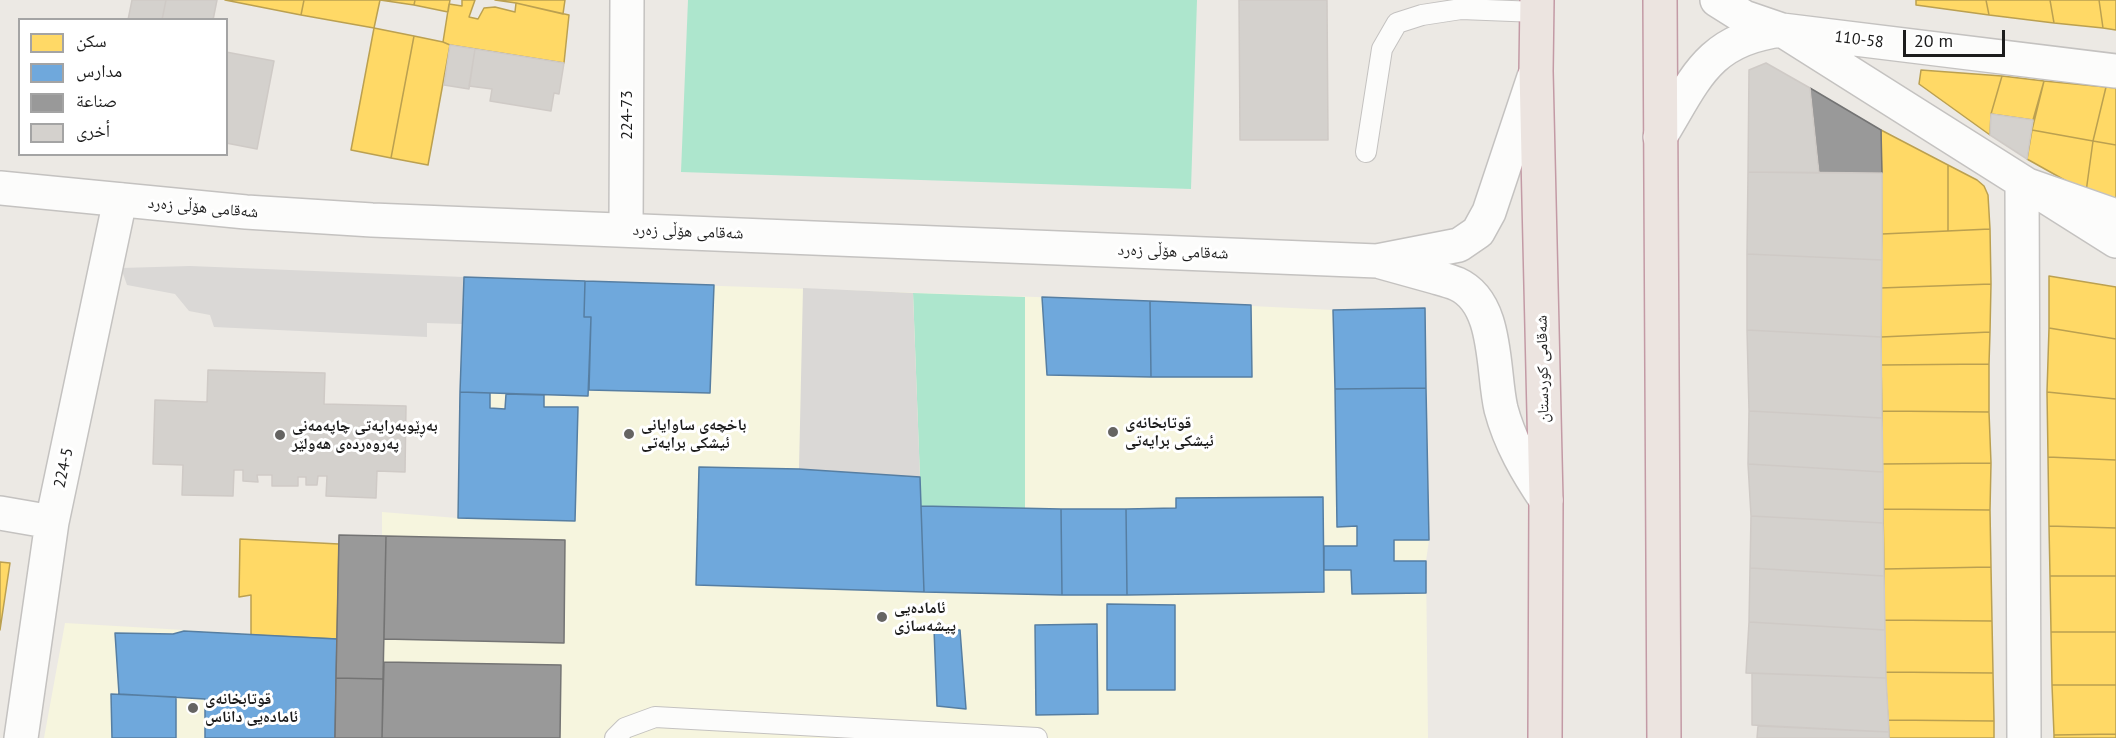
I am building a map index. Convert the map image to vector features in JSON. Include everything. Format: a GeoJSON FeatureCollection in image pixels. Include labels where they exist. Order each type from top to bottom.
{"type":"FeatureCollection","features":[{"type":"Feature","properties":{"kind":"highway"},"geometry":{"type":"LineString","coordinates":[[1660,0],[1664,738]]}},
{"type":"Feature","properties":{"kind":"highway","name":"شەقامی کوردستان"},"geometry":{"type":"LineString","coordinates":[[1537,6],[1536,71],[1546,500],[1545,738]]}},
{"type":"Feature","properties":{"kind":"street","name":"224-73"},"geometry":{"type":"LineString","coordinates":[[626,229],[627,0]]}},
{"type":"Feature","properties":{"kind":"street","name":"110-58"},"geometry":{"type":"LineString","coordinates":[[1717,0],[1744,17],[1782,30],[2116,71]]}},
{"type":"Feature","properties":{"kind":"street"},"geometry":{"type":"LineString","coordinates":[[1660,137],[1698,75],[1710,60],[1742,38],[1782,30],[2116,241]]}},
{"type":"Feature","properties":{"kind":"street","name":"شەقامی هۆڵی زەرد"},"geometry":{"type":"LineString","coordinates":[[1377,261],[1459,245],[1478,232],[1489,212],[1536,71]]}},
{"type":"Feature","properties":{"kind":"street"},"geometry":{"type":"LineString","coordinates":[[2022,183],[2116,216]]}},
{"type":"Feature","properties":{"kind":"street"},"geometry":{"type":"LineString","coordinates":[[2022,183],[2024,738]]}},
{"type":"Feature","properties":{"kind":"street","name":"شەقامی هۆڵی زەرد"},"geometry":{"type":"LineString","coordinates":[[0,188],[372,220],[1377,261],[1458,284],[1469,292],[1478,304],[1486,316],[1490,330],[1502,410],[1512,442],[1527,472],[1546,500]]}},
{"type":"Feature","properties":{"kind":"street","name":"224-5"},"geometry":{"type":"LineString","coordinates":[[21,738],[52,522],[120,200]]}},
{"type":"Feature","properties":{"kind":"street"},"geometry":{"type":"LineString","coordinates":[[0,513],[52,522]]}},
{"type":"Feature","properties":{"kind":"lane"},"geometry":{"type":"LineString","coordinates":[[1366,152],[1382,49],[1397,23],[1422,15],[1461,9],[1537,6]]}},
{"type":"Feature","properties":{"kind":"lane"},"geometry":{"type":"LineString","coordinates":[[615,738],[624,728],[655,717],[1037,738]]}},
{"type":"Feature","properties":{"kind":"shaded area"},"geometry":{"type":"Polygon","coordinates":[[[190,266],[464,277],[462,324],[427,323],[427,337],[214,327],[210,315],[189,311],[175,294],[127,285],[121,268],[190,266]]]}},
{"type":"Feature","properties":{"kind":"shaded area"},"geometry":{"type":"Polygon","coordinates":[[[464,277],[1150,301],[1333,310],[1425,308],[1429,540],[1426,561],[1428,738],[44,738],[65,623],[337,639],[339,535],[382,536],[382,512],[457,518],[464,277]]]}},
{"type":"Feature","properties":{"kind":"shaded area"},"geometry":{"type":"Polygon","coordinates":[[[803,288],[913,293],[920,477],[799,469],[803,288]]]}},
{"type":"Feature","properties":{"kind":"green space"},"geometry":{"type":"Polygon","coordinates":[[[688,0],[1197,0],[1191,189],[681,172],[688,0]]]}},
{"type":"Feature","properties":{"kind":"green space"},"geometry":{"type":"Polygon","coordinates":[[[913,293],[1025,297],[1025,508],[921,506],[913,293]]]}},
{"type":"Feature","properties":{"kind":"building: سكن"},"geometry":{"type":"Polygon","coordinates":[[[225,0],[304,0],[301,15],[225,0]]]}},
{"type":"Feature","properties":{"kind":"building: سكن"},"geometry":{"type":"Polygon","coordinates":[[[304,0],[380,0],[374,28],[301,15],[304,0]]]}},
{"type":"Feature","properties":{"kind":"building: سكن"},"geometry":{"type":"Polygon","coordinates":[[[380,0],[415,0],[414,5],[380,0]]]}},
{"type":"Feature","properties":{"kind":"building: سكن"},"geometry":{"type":"Polygon","coordinates":[[[415,0],[450,0],[448,12],[414,5],[415,0]]]}},
{"type":"Feature","properties":{"kind":"building: سكن"},"geometry":{"type":"Polygon","coordinates":[[[462,0],[475,0],[469,17],[478,19],[484,8],[495,7],[515,12],[516,3],[569,15],[564,63],[443,42],[449,4],[462,6],[462,0]]]}},
{"type":"Feature","properties":{"kind":"building: سكن"},"geometry":{"type":"Polygon","coordinates":[[[495,0],[565,0],[563,14],[495,0]]]}},
{"type":"Feature","properties":{"kind":"building: سكن"},"geometry":{"type":"Polygon","coordinates":[[[1916,0],[1986,0],[1989,15],[1916,5],[1916,0]]]}},
{"type":"Feature","properties":{"kind":"building: سكن"},"geometry":{"type":"Polygon","coordinates":[[[1986,0],[2050,0],[2054,23],[1989,15],[1986,0]]]}},
{"type":"Feature","properties":{"kind":"building: سكن"},"geometry":{"type":"Polygon","coordinates":[[[2050,0],[2099,0],[2103,28],[2054,23],[2050,0]]]}},
{"type":"Feature","properties":{"kind":"building: سكن"},"geometry":{"type":"Polygon","coordinates":[[[2099,0],[2116,0],[2116,30],[2103,28],[2099,0]]]}},
{"type":"Feature","properties":{"kind":"building: سكن"},"geometry":{"type":"Polygon","coordinates":[[[374,28],[414,36],[391,158],[351,150],[374,28]]]}},
{"type":"Feature","properties":{"kind":"building: سكن"},"geometry":{"type":"Polygon","coordinates":[[[414,36],[450,45],[428,165],[391,158],[414,36]]]}},
{"type":"Feature","properties":{"kind":"building: سكن"},"geometry":{"type":"Polygon","coordinates":[[[1921,70],[2002,76],[1991,114],[1990,135],[1919,84],[1921,70]]]}},
{"type":"Feature","properties":{"kind":"building: سكن"},"geometry":{"type":"Polygon","coordinates":[[[2002,76],[2044,81],[2033,120],[1991,114],[2002,76]]]}},
{"type":"Feature","properties":{"kind":"building: سكن"},"geometry":{"type":"Polygon","coordinates":[[[2044,81],[2106,87],[2093,141],[2032,130],[2044,81]]]}},
{"type":"Feature","properties":{"kind":"building: سكن"},"geometry":{"type":"Polygon","coordinates":[[[2106,87],[2116,88],[2116,145],[2093,141],[2106,87]]]}},
{"type":"Feature","properties":{"kind":"building: سكن"},"geometry":{"type":"Polygon","coordinates":[[[1881,130],[1948,165],[1948,231],[1882,234],[1881,130]]]}},
{"type":"Feature","properties":{"kind":"building: سكن"},"geometry":{"type":"Polygon","coordinates":[[[2032,130],[2093,141],[2086,192],[2027,159],[2032,130]]]}},
{"type":"Feature","properties":{"kind":"building: سكن"},"geometry":{"type":"Polygon","coordinates":[[[2093,141],[2116,145],[2116,204],[2086,192],[2093,141]]]}},
{"type":"Feature","properties":{"kind":"building: سكن"},"geometry":{"type":"Polygon","coordinates":[[[1948,165],[1984,186],[1988,195],[1990,229],[1948,231],[1948,165]]]}},
{"type":"Feature","properties":{"kind":"building: سكن"},"geometry":{"type":"Polygon","coordinates":[[[1990,229],[1991,284],[1880,288],[1882,234],[1990,229]]]}},
{"type":"Feature","properties":{"kind":"building: سكن"},"geometry":{"type":"Polygon","coordinates":[[[2049,276],[2116,287],[2116,339],[2049,328],[2049,276]]]}},
{"type":"Feature","properties":{"kind":"building: سكن"},"geometry":{"type":"Polygon","coordinates":[[[1991,284],[1990,332],[1881,337],[1880,288],[1991,284]]]}},
{"type":"Feature","properties":{"kind":"building: سكن"},"geometry":{"type":"Polygon","coordinates":[[[2049,328],[2116,339],[2116,399],[2047,392],[2049,328]]]}},
{"type":"Feature","properties":{"kind":"building: سكن"},"geometry":{"type":"Polygon","coordinates":[[[1990,332],[1989,364],[1881,365],[1881,337],[1990,332]]]}},
{"type":"Feature","properties":{"kind":"building: سكن"},"geometry":{"type":"Polygon","coordinates":[[[1989,364],[1989,412],[1882,411],[1881,365],[1989,364]]]}},
{"type":"Feature","properties":{"kind":"building: سكن"},"geometry":{"type":"Polygon","coordinates":[[[2047,392],[2116,399],[2116,460],[2048,457],[2047,392]]]}},
{"type":"Feature","properties":{"kind":"building: سكن"},"geometry":{"type":"Polygon","coordinates":[[[1882,411],[1989,412],[1991,463],[1882,464],[1882,411]]]}},
{"type":"Feature","properties":{"kind":"building: سكن"},"geometry":{"type":"Polygon","coordinates":[[[2048,457],[2116,460],[2116,528],[2049,526],[2048,457]]]}},
{"type":"Feature","properties":{"kind":"building: سكن"},"geometry":{"type":"Polygon","coordinates":[[[1991,463],[1990,510],[1883,509],[1882,464],[1991,463]]]}},
{"type":"Feature","properties":{"kind":"building: سكن"},"geometry":{"type":"Polygon","coordinates":[[[1883,509],[1990,510],[1991,567],[1884,569],[1883,509]]]}},
{"type":"Feature","properties":{"kind":"building: سكن"},"geometry":{"type":"Polygon","coordinates":[[[2049,526],[2116,528],[2116,576],[2050,576],[2049,526]]]}},
{"type":"Feature","properties":{"kind":"building: سكن"},"geometry":{"type":"Polygon","coordinates":[[[240,539],[339,544],[337,639],[251,635],[251,595],[239,597],[240,539]]]}},
{"type":"Feature","properties":{"kind":"building: سكن"},"geometry":{"type":"Polygon","coordinates":[[[0,562],[10,563],[0,630],[0,562]]]}},
{"type":"Feature","properties":{"kind":"building: سكن"},"geometry":{"type":"Polygon","coordinates":[[[1991,567],[1992,621],[1884,620],[1884,569],[1991,567]]]}},
{"type":"Feature","properties":{"kind":"building: سكن"},"geometry":{"type":"Polygon","coordinates":[[[2050,576],[2116,576],[2116,632],[2051,632],[2050,576]]]}},
{"type":"Feature","properties":{"kind":"building: سكن"},"geometry":{"type":"Polygon","coordinates":[[[1884,620],[1992,621],[1993,673],[1885,672],[1884,620]]]}},
{"type":"Feature","properties":{"kind":"building: سكن"},"geometry":{"type":"Polygon","coordinates":[[[2051,632],[2116,632],[2116,685],[2052,685],[2051,632]]]}},
{"type":"Feature","properties":{"kind":"building: سكن"},"geometry":{"type":"Polygon","coordinates":[[[1885,672],[1993,673],[1994,721],[1888,720],[1885,672]]]}},
{"type":"Feature","properties":{"kind":"building: سكن"},"geometry":{"type":"Polygon","coordinates":[[[2052,685],[2116,685],[2116,734],[2054,735],[2052,685]]]}},
{"type":"Feature","properties":{"kind":"building: سكن"},"geometry":{"type":"Polygon","coordinates":[[[1888,720],[1994,721],[1994,738],[1889,738],[1888,720]]]}},
{"type":"Feature","properties":{"kind":"building: سكن"},"geometry":{"type":"Polygon","coordinates":[[[2116,734],[2116,738],[2054,738],[2054,735],[2116,734]]]}},
{"type":"Feature","properties":{"kind":"building: مدارس"},"geometry":{"type":"Polygon","coordinates":[[[464,277],[585,281],[584,317],[591,317],[588,396],[460,392],[464,277]]]}},
{"type":"Feature","properties":{"kind":"building: مدارس"},"geometry":{"type":"Polygon","coordinates":[[[585,281],[714,285],[710,393],[589,390],[591,317],[584,317],[585,281]]]}},
{"type":"Feature","properties":{"kind":"building: مدارس"},"geometry":{"type":"Polygon","coordinates":[[[1042,297],[1150,301],[1151,377],[1047,375],[1042,297]]]}},
{"type":"Feature","properties":{"kind":"building: مدارس"},"geometry":{"type":"Polygon","coordinates":[[[1150,301],[1251,305],[1252,377],[1151,377],[1150,301]]]}},
{"type":"Feature","properties":{"kind":"building: مدارس"},"geometry":{"type":"Polygon","coordinates":[[[1425,308],[1426,388],[1335,389],[1333,310],[1425,308]]]}},
{"type":"Feature","properties":{"kind":"building: مدارس"},"geometry":{"type":"Polygon","coordinates":[[[1426,388],[1429,540],[1394,540],[1394,561],[1426,561],[1426,593],[1352,594],[1351,570],[1324,570],[1324,546],[1357,546],[1357,526],[1337,527],[1335,389],[1426,388]]]}},
{"type":"Feature","properties":{"kind":"building: مدارس"},"geometry":{"type":"Polygon","coordinates":[[[460,392],[490,393],[490,408],[505,409],[506,394],[544,395],[544,407],[578,407],[575,521],[458,518],[460,392]]]}},
{"type":"Feature","properties":{"kind":"building: مدارس"},"geometry":{"type":"Polygon","coordinates":[[[699,467],[799,469],[920,477],[924,592],[696,585],[699,467]]]}},
{"type":"Feature","properties":{"kind":"building: مدارس"},"geometry":{"type":"Polygon","coordinates":[[[1323,497],[1324,592],[1127,595],[1126,509],[1176,508],[1176,498],[1323,497]]]}},
{"type":"Feature","properties":{"kind":"building: مدارس"},"geometry":{"type":"Polygon","coordinates":[[[921,506],[1061,509],[1062,595],[924,592],[921,506]]]}},
{"type":"Feature","properties":{"kind":"building: مدارس"},"geometry":{"type":"Polygon","coordinates":[[[1061,509],[1126,509],[1127,595],[1062,595],[1061,509]]]}},
{"type":"Feature","properties":{"kind":"building: مدارس"},"geometry":{"type":"Polygon","coordinates":[[[1107,604],[1175,605],[1175,690],[1107,690],[1107,604]]]}},
{"type":"Feature","properties":{"kind":"building: مدارس"},"geometry":{"type":"Polygon","coordinates":[[[1097,624],[1098,714],[1036,715],[1035,625],[1097,624]]]}},
{"type":"Feature","properties":{"kind":"building: مدارس"},"geometry":{"type":"Polygon","coordinates":[[[934,629],[960,630],[966,709],[937,706],[934,629]]]}},
{"type":"Feature","properties":{"kind":"building: مدارس","name":"قوتابخانەی ئامادەیی داناس"},"geometry":{"type":"Polygon","coordinates":[[[184,631],[337,639],[335,738],[205,738],[205,699],[119,694],[115,633],[173,634],[184,631]]]}},
{"type":"Feature","properties":{"kind":"building: مدارس"},"geometry":{"type":"Polygon","coordinates":[[[111,694],[176,697],[176,738],[112,738],[111,694]]]}},
{"type":"Feature","properties":{"kind":"building: صناعة"},"geometry":{"type":"Polygon","coordinates":[[[1810,88],[1881,130],[1882,173],[1819,173],[1810,88]]]}},
{"type":"Feature","properties":{"kind":"building: صناعة"},"geometry":{"type":"Polygon","coordinates":[[[339,535],[386,536],[383,679],[336,678],[339,535]]]}},
{"type":"Feature","properties":{"kind":"building: صناعة"},"geometry":{"type":"Polygon","coordinates":[[[386,536],[565,540],[564,643],[384,639],[386,536]]]}},
{"type":"Feature","properties":{"kind":"building: صناعة"},"geometry":{"type":"Polygon","coordinates":[[[384,662],[561,665],[560,738],[382,738],[384,662]]]}},
{"type":"Feature","properties":{"kind":"building: صناعة"},"geometry":{"type":"Polygon","coordinates":[[[336,678],[383,679],[382,738],[335,738],[336,678]]]}},
{"type":"Feature","properties":{"kind":"building: أخرى"},"geometry":{"type":"Polygon","coordinates":[[[132,0],[166,0],[162,18],[128,18],[132,0]]]}},
{"type":"Feature","properties":{"kind":"building: أخرى"},"geometry":{"type":"Polygon","coordinates":[[[166,0],[217,0],[213,18],[162,18],[166,0]]]}},
{"type":"Feature","properties":{"kind":"building: أخرى"},"geometry":{"type":"Polygon","coordinates":[[[1239,0],[1327,0],[1328,140],[1240,140],[1239,0]]]}},
{"type":"Feature","properties":{"kind":"building: أخرى"},"geometry":{"type":"Polygon","coordinates":[[[450,45],[475,49],[469,89],[444,85],[450,45]]]}},
{"type":"Feature","properties":{"kind":"building: أخرى"},"geometry":{"type":"Polygon","coordinates":[[[475,49],[564,63],[559,94],[554,93],[551,111],[490,101],[492,89],[469,86],[475,49]]]}},
{"type":"Feature","properties":{"kind":"building: أخرى"},"geometry":{"type":"Polygon","coordinates":[[[228,52],[274,61],[257,149],[228,143],[228,52]]]}},
{"type":"Feature","properties":{"kind":"building: أخرى"},"geometry":{"type":"Polygon","coordinates":[[[1766,63],[1810,88],[1819,173],[1748,172],[1749,70],[1766,63]]]}},
{"type":"Feature","properties":{"kind":"building: أخرى"},"geometry":{"type":"Polygon","coordinates":[[[1991,114],[2033,120],[2027,159],[1990,135],[1991,114]]]}},
{"type":"Feature","properties":{"kind":"building: أخرى"},"geometry":{"type":"Polygon","coordinates":[[[1748,172],[1882,173],[1882,260],[1747,254],[1748,172]]]}},
{"type":"Feature","properties":{"kind":"building: أخرى"},"geometry":{"type":"Polygon","coordinates":[[[1747,254],[1882,260],[1881,337],[1747,330],[1747,254]]]}},
{"type":"Feature","properties":{"kind":"building: أخرى"},"geometry":{"type":"Polygon","coordinates":[[[1747,330],[1881,337],[1882,418],[1749,411],[1747,330]]]}},
{"type":"Feature","properties":{"kind":"building: أخرى","name":"بەڕێوبەرایەتی چاپەمەنی پەروەردەی هەولێر"},"geometry":{"type":"Polygon","coordinates":[[[208,370],[325,373],[324,404],[406,406],[405,472],[377,471],[376,498],[326,496],[327,476],[318,476],[317,485],[306,485],[306,477],[298,477],[298,486],[272,486],[272,475],[257,475],[258,482],[243,481],[243,470],[234,470],[233,496],[182,495],[183,465],[153,464],[155,400],[207,402],[208,370]]]}},
{"type":"Feature","properties":{"kind":"building: أخرى"},"geometry":{"type":"Polygon","coordinates":[[[1749,411],[1882,418],[1883,472],[1748,464],[1749,411]]]}},
{"type":"Feature","properties":{"kind":"building: أخرى"},"geometry":{"type":"Polygon","coordinates":[[[1748,464],[1883,472],[1883,523],[1751,516],[1748,464]]]}},
{"type":"Feature","properties":{"kind":"building: أخرى"},"geometry":{"type":"Polygon","coordinates":[[[1751,516],[1883,523],[1884,576],[1750,568],[1751,516]]]}},
{"type":"Feature","properties":{"kind":"building: أخرى"},"geometry":{"type":"Polygon","coordinates":[[[1750,568],[1884,576],[1885,630],[1749,622],[1750,568]]]}},
{"type":"Feature","properties":{"kind":"building: أخرى"},"geometry":{"type":"Polygon","coordinates":[[[1749,622],[1885,630],[1886,678],[1746,673],[1749,622]]]}},
{"type":"Feature","properties":{"kind":"building: أخرى"},"geometry":{"type":"Polygon","coordinates":[[[1752,673],[1886,678],[1889,732],[1752,725],[1752,673]]]}},
{"type":"Feature","properties":{"kind":"building: أخرى"},"geometry":{"type":"Polygon","coordinates":[[[1758,726],[1889,732],[1889,738],[1757,738],[1758,726]]]}},
{"type":"Feature","properties":{"kind":"place","name":"قوتابخانەی ئیشکی برایەتی"},"geometry":{"type":"Point","coordinates":[1113,432]}},
{"type":"Feature","properties":{"kind":"place","name":"باخچەی ساوایانی ئیشکی برایەتی"},"geometry":{"type":"Point","coordinates":[629,434]}},
{"type":"Feature","properties":{"kind":"place","name":"بەڕێوبەرایەتی چاپەمەنی پەروەردەی هەولێر"},"geometry":{"type":"Point","coordinates":[280,435]}},
{"type":"Feature","properties":{"kind":"place","name":"ئامادەیی پیشەسازی"},"geometry":{"type":"Point","coordinates":[882,617]}},
{"type":"Feature","properties":{"kind":"place","name":"قوتابخانەی ئامادەیی داناس"},"geometry":{"type":"Point","coordinates":[193,708]}}]}
